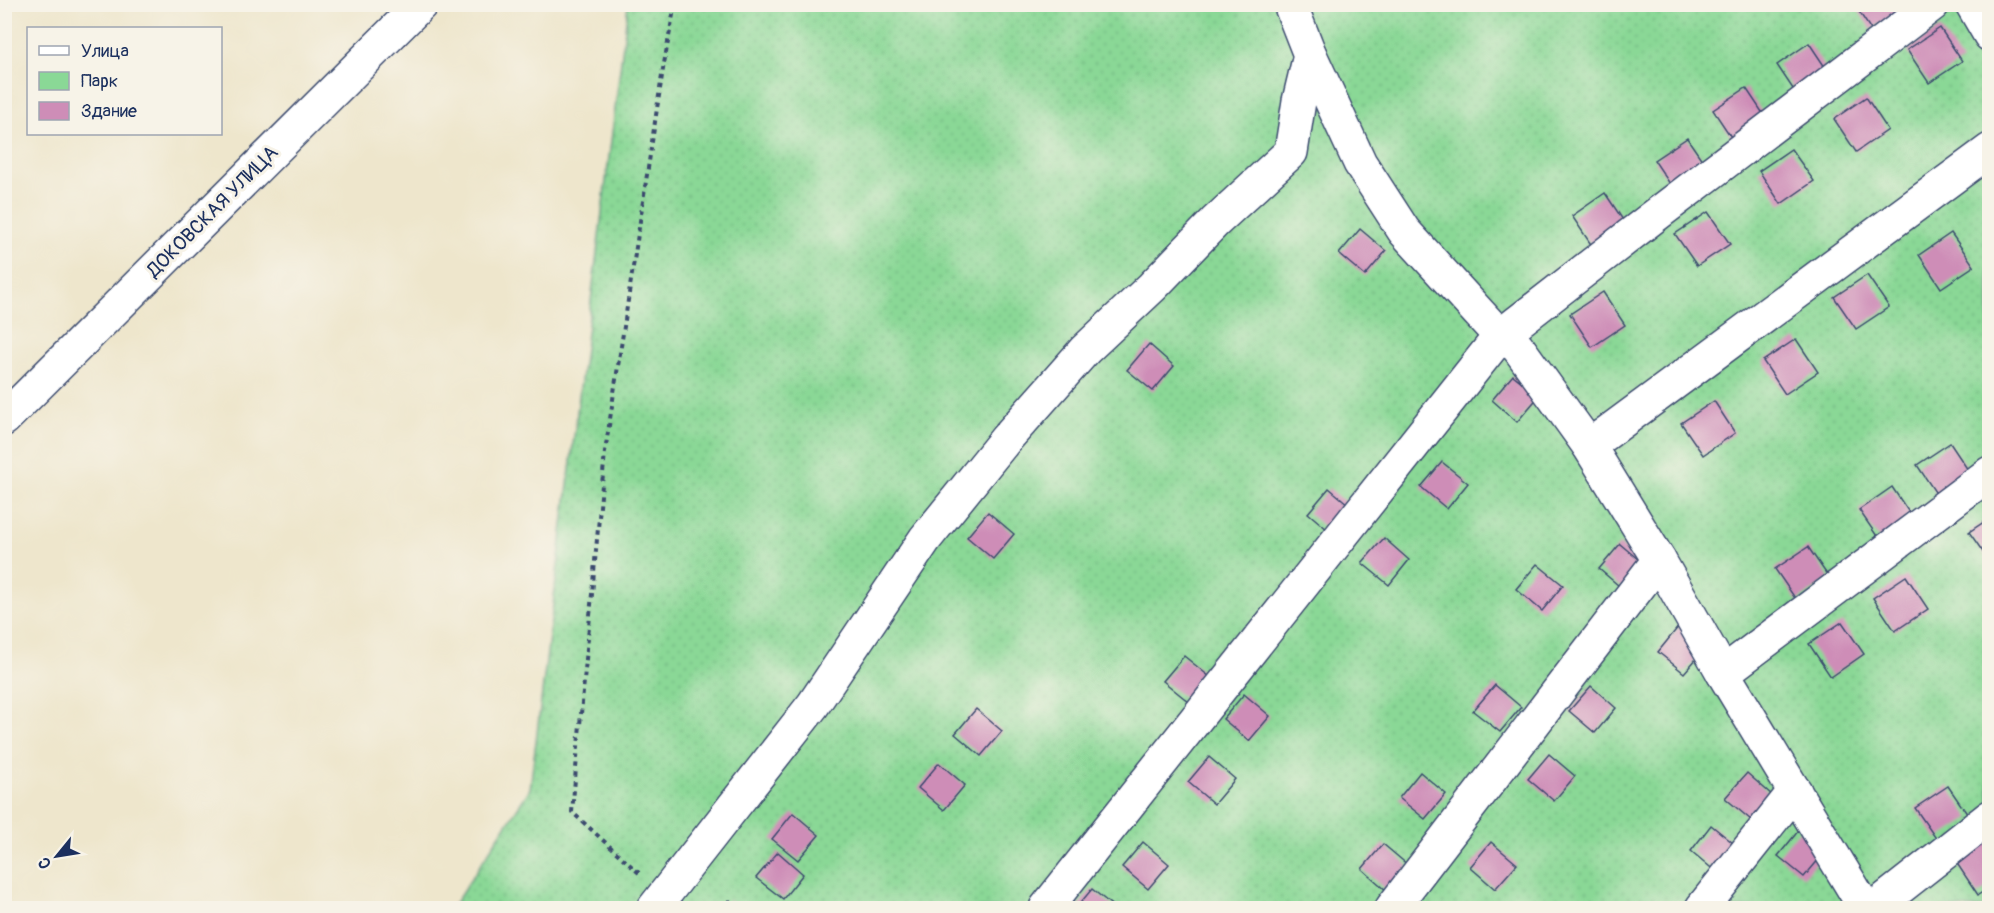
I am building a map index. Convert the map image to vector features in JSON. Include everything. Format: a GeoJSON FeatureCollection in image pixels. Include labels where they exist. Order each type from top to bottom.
{"type":"FeatureCollection","features":[{"type":"Feature","properties":{"kind":"street","name":"ДОКОВСКАЯ УЛИЦА"},"geometry":{"type":"LineString","coordinates":[[4,419],[421,4]]}},
{"type":"Feature","properties":{"kind":"street"},"geometry":{"type":"LineString","coordinates":[[1290,4],[1310,55],[1360,163],[1404,231],[1500,336],[1517,346],[1588,446],[1659,560],[1723,673],[1865,909]]}},
{"type":"Feature","properties":{"kind":"street"},"geometry":{"type":"LineString","coordinates":[[1046,909],[1500,336],[1933,4]]}},
{"type":"Feature","properties":{"kind":"street"},"geometry":{"type":"LineString","coordinates":[[1972,4],[1989,35]]}},
{"type":"Feature","properties":{"kind":"street"},"geometry":{"type":"LineString","coordinates":[[659,902],[813,705],[926,539],[1006,439],[1085,350],[1152,287],[1215,222],[1291,152],[1299,101],[1310,55]]}},
{"type":"Feature","properties":{"kind":"street"},"geometry":{"type":"LineString","coordinates":[[1588,446],[1989,150]]}},
{"type":"Feature","properties":{"kind":"street"},"geometry":{"type":"LineString","coordinates":[[1723,673],[1989,473]]}},
{"type":"Feature","properties":{"kind":"street"},"geometry":{"type":"LineString","coordinates":[[1392,909],[1659,560]]}},
{"type":"Feature","properties":{"kind":"street"},"geometry":{"type":"LineString","coordinates":[[1702,909],[1795,791]]}},
{"type":"Feature","properties":{"kind":"street"},"geometry":{"type":"LineString","coordinates":[[1875,909],[1989,817]]}},
{"type":"Feature","properties":{"kind":"path"},"geometry":{"type":"LineString","coordinates":[[659,902],[572,812],[605,452],[663,69],[675,4]]}},
{"type":"Feature","properties":{"kind":"green space"},"geometry":{"type":"Polygon","coordinates":[[[1386,4],[1387,7],[1392,4],[1989,5],[1989,908],[452,908],[530,789],[628,5],[1386,4]]]}},
{"type":"Feature","properties":{"kind":"building"},"geometry":{"type":"Polygon","coordinates":[[[1854,4],[1901,4],[1904,8],[1871,30],[1854,4]]]}},
{"type":"Feature","properties":{"kind":"building"},"geometry":{"type":"Polygon","coordinates":[[[1940,28],[1962,61],[1929,83],[1907,50],[1940,28]]]}},
{"type":"Feature","properties":{"kind":"building"},"geometry":{"type":"Polygon","coordinates":[[[1809,43],[1831,76],[1799,98],[1777,65],[1809,43]]]}},
{"type":"Feature","properties":{"kind":"building"},"geometry":{"type":"Polygon","coordinates":[[[1746,88],[1768,121],[1735,143],[1713,110],[1746,88]]]}},
{"type":"Feature","properties":{"kind":"building"},"geometry":{"type":"Polygon","coordinates":[[[1866,97],[1888,130],[1856,152],[1834,119],[1866,97]]]}},
{"type":"Feature","properties":{"kind":"building"},"geometry":{"type":"Polygon","coordinates":[[[1687,138],[1709,170],[1676,193],[1654,160],[1687,138]]]}},
{"type":"Feature","properties":{"kind":"building"},"geometry":{"type":"Polygon","coordinates":[[[1791,149],[1814,181],[1781,204],[1759,171],[1791,149]]]}},
{"type":"Feature","properties":{"kind":"building"},"geometry":{"type":"Polygon","coordinates":[[[1605,193],[1627,226],[1594,249],[1572,216],[1605,193]]]}},
{"type":"Feature","properties":{"kind":"building"},"geometry":{"type":"Polygon","coordinates":[[[1708,212],[1730,244],[1697,266],[1675,234],[1708,212]]]}},
{"type":"Feature","properties":{"kind":"building"},"geometry":{"type":"Polygon","coordinates":[[[1360,229],[1386,251],[1365,276],[1339,254],[1360,229]]]}},
{"type":"Feature","properties":{"kind":"building"},"geometry":{"type":"Polygon","coordinates":[[[1951,233],[1974,266],[1941,288],[1919,255],[1951,233]]]}},
{"type":"Feature","properties":{"kind":"building"},"geometry":{"type":"Polygon","coordinates":[[[1867,275],[1889,307],[1856,329],[1834,297],[1867,275]]]}},
{"type":"Feature","properties":{"kind":"building"},"geometry":{"type":"Polygon","coordinates":[[[1603,292],[1625,325],[1592,347],[1570,314],[1603,292]]]}},
{"type":"Feature","properties":{"kind":"building"},"geometry":{"type":"Polygon","coordinates":[[[1796,339],[1818,372],[1785,394],[1763,361],[1796,339]]]}},
{"type":"Feature","properties":{"kind":"building"},"geometry":{"type":"Polygon","coordinates":[[[1149,344],[1174,366],[1153,391],[1127,370],[1149,344]]]}},
{"type":"Feature","properties":{"kind":"building"},"geometry":{"type":"Polygon","coordinates":[[[1513,375],[1539,396],[1517,422],[1492,400],[1513,375]]]}},
{"type":"Feature","properties":{"kind":"building"},"geometry":{"type":"Polygon","coordinates":[[[1714,401],[1735,433],[1703,455],[1681,423],[1714,401]]]}},
{"type":"Feature","properties":{"kind":"building"},"geometry":{"type":"Polygon","coordinates":[[[1950,443],[1972,476],[1939,498],[1917,465],[1950,443]]]}},
{"type":"Feature","properties":{"kind":"building"},"geometry":{"type":"Polygon","coordinates":[[[1442,462],[1468,483],[1447,509],[1421,487],[1442,462]]]}},
{"type":"Feature","properties":{"kind":"building"},"geometry":{"type":"Polygon","coordinates":[[[1892,487],[1914,520],[1881,542],[1859,510],[1892,487]]]}},
{"type":"Feature","properties":{"kind":"building"},"geometry":{"type":"Polygon","coordinates":[[[1329,488],[1355,510],[1334,535],[1308,513],[1329,488]]]}},
{"type":"Feature","properties":{"kind":"building"},"geometry":{"type":"Polygon","coordinates":[[[988,512],[1014,534],[993,559],[967,537],[988,512]]]}},
{"type":"Feature","properties":{"kind":"building"},"geometry":{"type":"Polygon","coordinates":[[[1990,518],[1990,562],[1969,532],[1990,518]]]}},
{"type":"Feature","properties":{"kind":"building"},"geometry":{"type":"Polygon","coordinates":[[[1384,538],[1409,560],[1389,585],[1362,563],[1384,538]]]}},
{"type":"Feature","properties":{"kind":"building"},"geometry":{"type":"Polygon","coordinates":[[[1620,544],[1646,566],[1625,591],[1599,569],[1620,544]]]}},
{"type":"Feature","properties":{"kind":"building"},"geometry":{"type":"Polygon","coordinates":[[[1808,547],[1830,579],[1797,601],[1775,569],[1808,547]]]}},
{"type":"Feature","properties":{"kind":"building"},"geometry":{"type":"Polygon","coordinates":[[[1537,564],[1563,585],[1542,611],[1516,589],[1537,564]]]}},
{"type":"Feature","properties":{"kind":"building"},"geometry":{"type":"Polygon","coordinates":[[[1906,576],[1928,609],[1895,631],[1873,598],[1906,576]]]}},
{"type":"Feature","properties":{"kind":"building"},"geometry":{"type":"Polygon","coordinates":[[[1842,622],[1864,654],[1831,677],[1809,644],[1842,622]]]}},
{"type":"Feature","properties":{"kind":"building"},"geometry":{"type":"Polygon","coordinates":[[[1679,626],[1705,649],[1684,673],[1658,652],[1679,626]]]}},
{"type":"Feature","properties":{"kind":"building"},"geometry":{"type":"Polygon","coordinates":[[[1184,656],[1210,677],[1189,702],[1163,681],[1184,656]]]}},
{"type":"Feature","properties":{"kind":"building"},"geometry":{"type":"Polygon","coordinates":[[[1495,685],[1521,707],[1500,732],[1473,711],[1495,685]]]}},
{"type":"Feature","properties":{"kind":"building"},"geometry":{"type":"Polygon","coordinates":[[[1591,686],[1616,708],[1595,733],[1569,711],[1591,686]]]}},
{"type":"Feature","properties":{"kind":"building"},"geometry":{"type":"Polygon","coordinates":[[[1244,694],[1270,716],[1249,741],[1223,719],[1244,694]]]}},
{"type":"Feature","properties":{"kind":"building"},"geometry":{"type":"Polygon","coordinates":[[[976,709],[1002,731],[981,756],[955,734],[976,709]]]}},
{"type":"Feature","properties":{"kind":"building"},"geometry":{"type":"Polygon","coordinates":[[[1549,754],[1575,776],[1554,801],[1528,779],[1549,754]]]}},
{"type":"Feature","properties":{"kind":"building"},"geometry":{"type":"Polygon","coordinates":[[[1209,757],[1235,779],[1214,804],[1188,782],[1209,757]]]}},
{"type":"Feature","properties":{"kind":"building"},"geometry":{"type":"Polygon","coordinates":[[[939,763],[965,785],[944,810],[918,788],[939,763]]]}},
{"type":"Feature","properties":{"kind":"building"},"geometry":{"type":"Polygon","coordinates":[[[1420,772],[1446,794],[1425,819],[1399,798],[1420,772]]]}},
{"type":"Feature","properties":{"kind":"building"},"geometry":{"type":"Polygon","coordinates":[[[1747,773],[1772,795],[1751,820],[1725,798],[1747,773]]]}},
{"type":"Feature","properties":{"kind":"building"},"geometry":{"type":"Polygon","coordinates":[[[1948,786],[1970,818],[1937,840],[1915,808],[1948,786]]]}},
{"type":"Feature","properties":{"kind":"building"},"geometry":{"type":"Polygon","coordinates":[[[793,813],[819,835],[798,860],[772,839],[793,813]]]}},
{"type":"Feature","properties":{"kind":"building"},"geometry":{"type":"Polygon","coordinates":[[[1711,825],[1738,847],[1716,872],[1691,851],[1711,825]]]}},
{"type":"Feature","properties":{"kind":"building"},"geometry":{"type":"Polygon","coordinates":[[[1799,830],[1825,852],[1804,877],[1778,856],[1799,830]]]}},
{"type":"Feature","properties":{"kind":"building"},"geometry":{"type":"Polygon","coordinates":[[[1988,840],[1990,887],[1978,895],[1956,862],[1988,840]]]}},
{"type":"Feature","properties":{"kind":"building"},"geometry":{"type":"Polygon","coordinates":[[[1143,842],[1169,864],[1148,889],[1122,867],[1143,842]]]}},
{"type":"Feature","properties":{"kind":"building"},"geometry":{"type":"Polygon","coordinates":[[[1491,842],[1517,864],[1495,889],[1470,867],[1491,842]]]}},
{"type":"Feature","properties":{"kind":"building"},"geometry":{"type":"Polygon","coordinates":[[[1383,844],[1409,866],[1387,891],[1362,869],[1383,844]]]}},
{"type":"Feature","properties":{"kind":"building"},"geometry":{"type":"Polygon","coordinates":[[[778,852],[803,874],[783,899],[756,878],[778,852]]]}},
{"type":"Feature","properties":{"kind":"building"},"geometry":{"type":"Polygon","coordinates":[[[1092,889],[1115,908],[1076,908],[1092,889]]]}},
{"type":"Feature","properties":{"kind":"building"},"geometry":{"type":"Polygon","coordinates":[[[729,900],[739,908],[723,908],[729,900]]]}}]}
